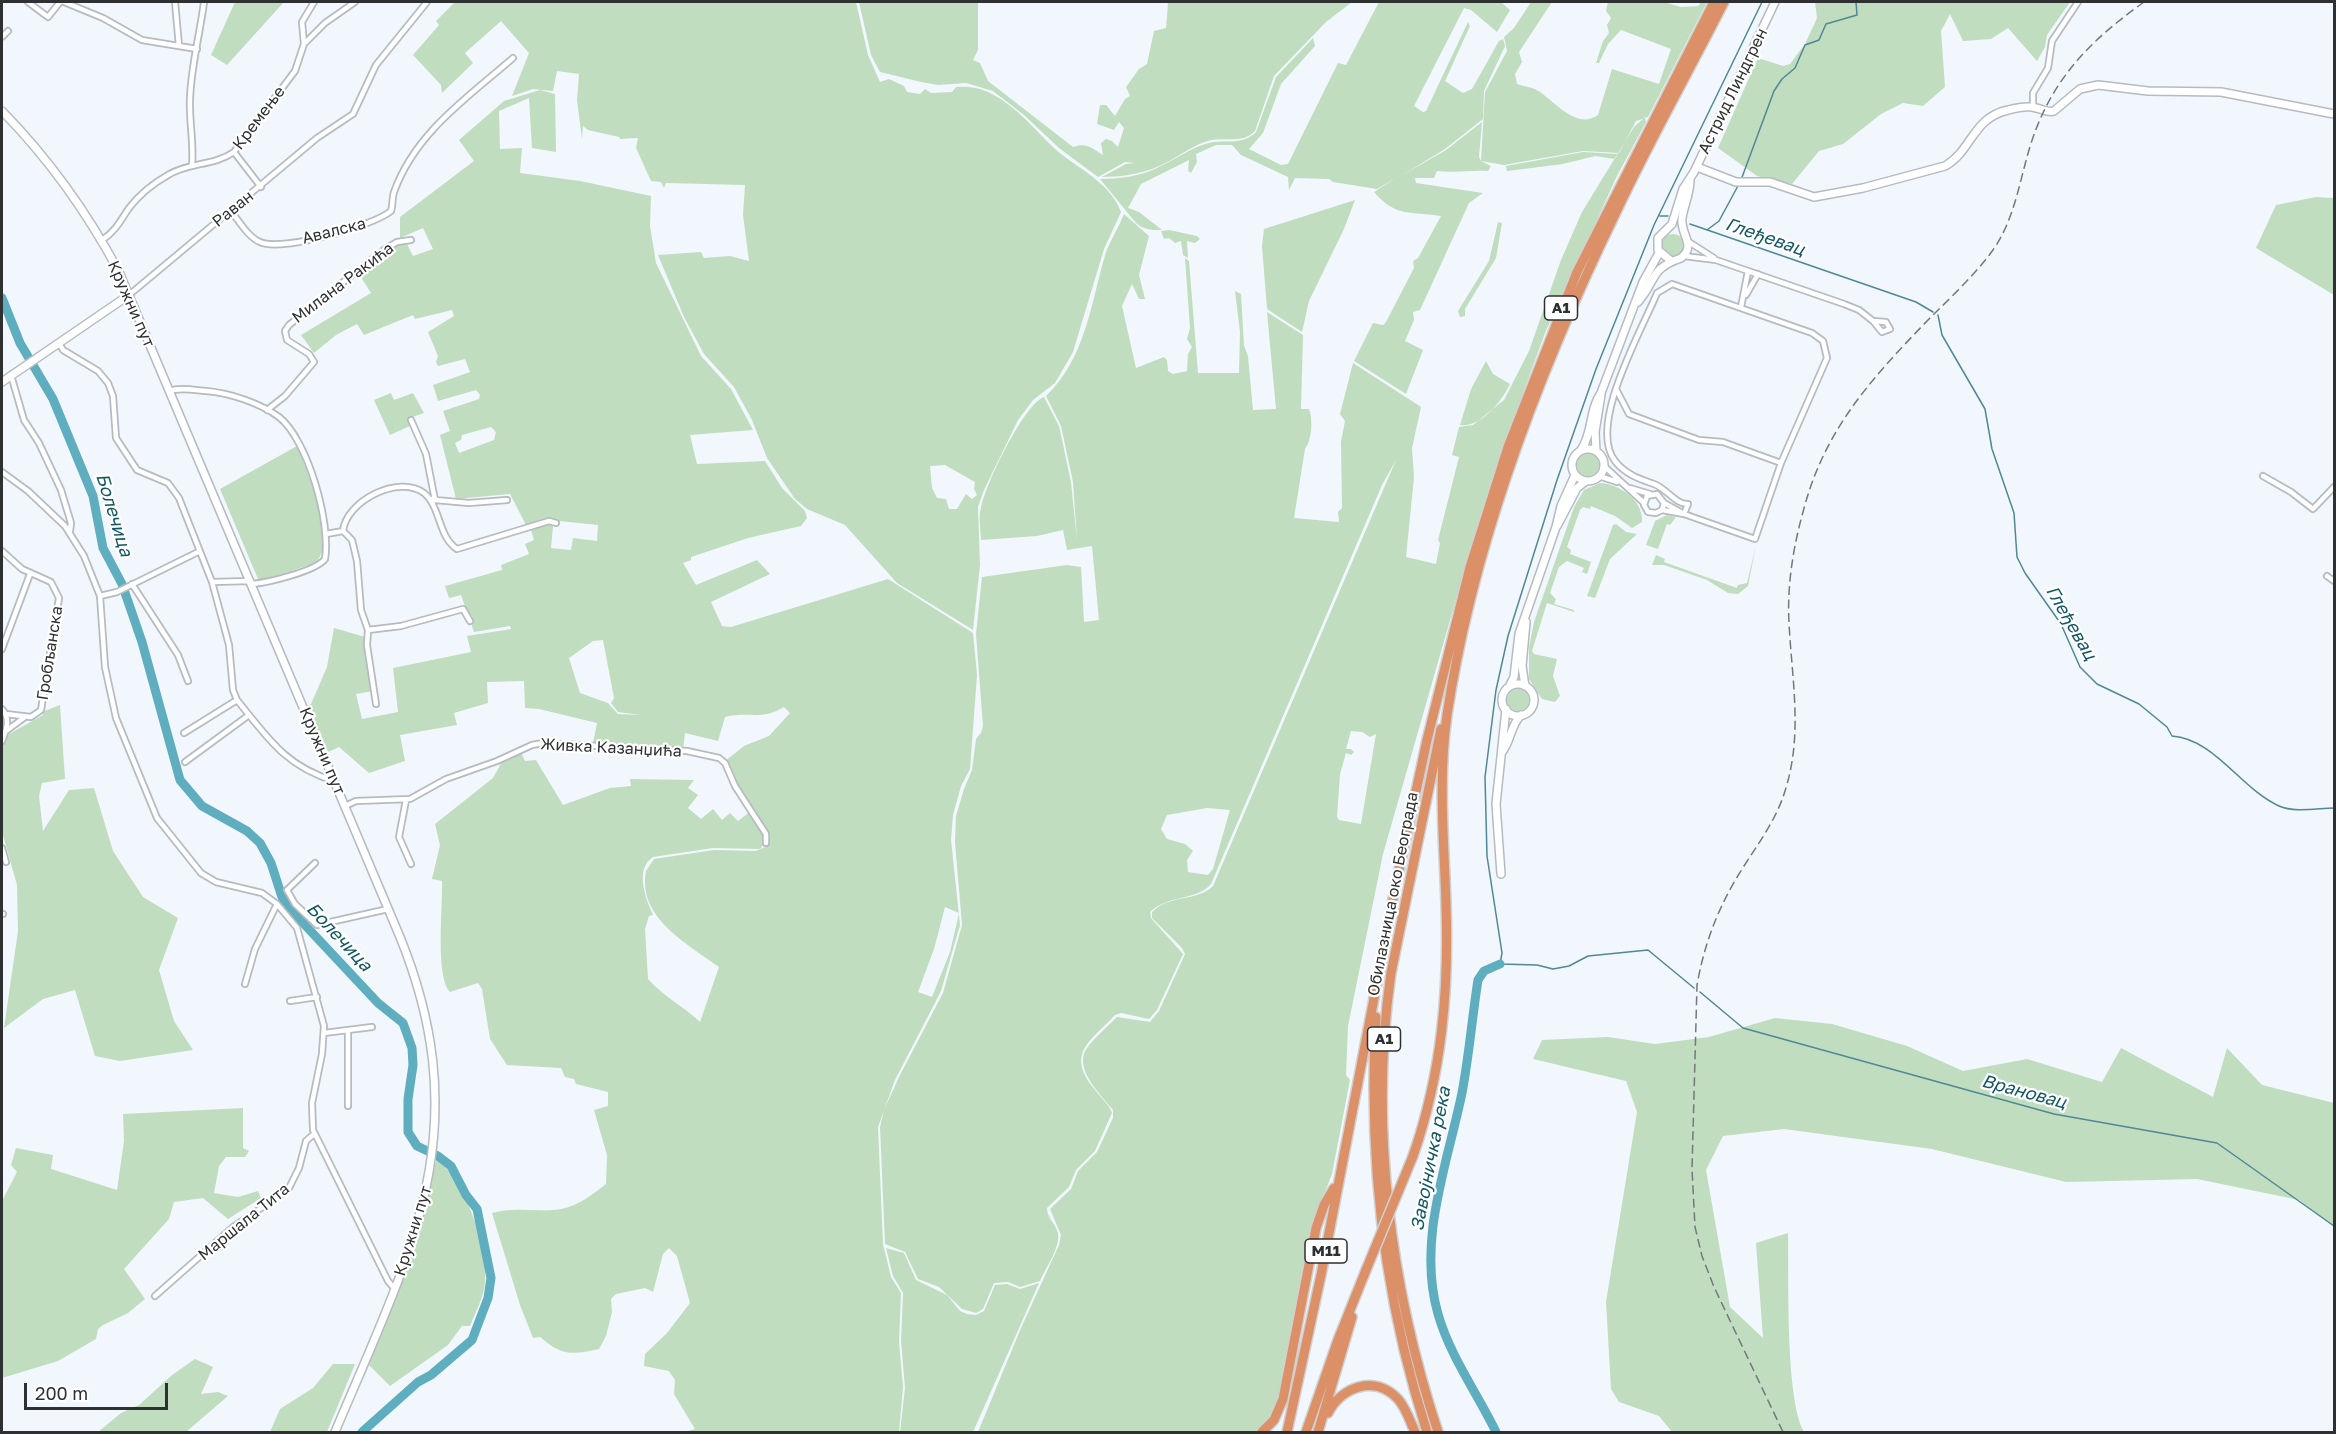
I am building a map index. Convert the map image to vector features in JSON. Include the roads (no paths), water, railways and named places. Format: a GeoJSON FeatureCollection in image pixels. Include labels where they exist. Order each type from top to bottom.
{"type":"FeatureCollection","features":[{"type":"Feature","properties":{"kind":"highway","name":"A1"},"geometry":{"type":"LineString","coordinates":[[1458,647],[1484,552],[1536,397],[1586,276],[1714,2]]}},
{"type":"Feature","properties":{"kind":"highway","name":"A1"},"geometry":{"type":"LineString","coordinates":[[1659,117],[1724,2]]}},
{"type":"Feature","properties":{"kind":"highway","name":"A1"},"geometry":{"type":"LineString","coordinates":[[1379,982],[1394,894],[1427,740],[1481,530],[1508,447],[1561,309],[1652,132]]}},
{"type":"Feature","properties":{"kind":"highway"},"geometry":{"type":"LineString","coordinates":[[1318,1432],[1343,1352],[1359,1285],[1413,1156],[1430,1104],[1443,1035],[1446,953],[1441,784],[1447,718],[1458,647]]}},
{"type":"Feature","properties":{"kind":"highway","name":"Обилазница око Београда"},"geometry":{"type":"LineString","coordinates":[[1438,1432],[1416,1357],[1395,1254],[1384,1152],[1383,1086],[1386,1012],[1391,973],[1458,647]]}},
{"type":"Feature","properties":{"kind":"highway"},"geometry":{"type":"LineString","coordinates":[[1262,1432],[1274,1420],[1283,1399],[1316,1228],[1324,1205],[1338,1180],[1379,982]]}},
{"type":"Feature","properties":{"kind":"highway","name":"Обилазница око Београда"},"geometry":{"type":"LineString","coordinates":[[1379,982],[1373,1113],[1381,1224],[1396,1318],[1427,1432]]}},
{"type":"Feature","properties":{"kind":"highway","name":"M11"},"geometry":{"type":"LineString","coordinates":[[1287,1432],[1338,1180]]}},
{"type":"Feature","properties":{"kind":"highway","name":"M11"},"geometry":{"type":"LineString","coordinates":[[1306,1432],[1359,1285]]}},
{"type":"Feature","properties":{"kind":"highway"},"geometry":{"type":"LineString","coordinates":[[1318,1432],[1331,1405],[1345,1392],[1364,1385],[1383,1389],[1400,1402],[1415,1432]]}},
{"type":"Feature","properties":{"kind":"street"},"geometry":{"type":"LineString","coordinates":[[28,2],[48,17],[62,2],[103,18],[142,40],[197,49]]}},
{"type":"Feature","properties":{"kind":"street"},"geometry":{"type":"LineString","coordinates":[[175,2],[179,46]]}},
{"type":"Feature","properties":{"kind":"street"},"geometry":{"type":"LineString","coordinates":[[192,165],[194,141],[190,103],[191,76],[204,2]]}},
{"type":"Feature","properties":{"kind":"street","name":"Кремење"},"geometry":{"type":"LineString","coordinates":[[102,240],[115,229],[148,189],[173,172],[192,165],[216,162],[234,152],[295,71],[304,44],[302,22],[314,2]]}},
{"type":"Feature","properties":{"kind":"street"},"geometry":{"type":"LineString","coordinates":[[304,44],[325,23],[356,2]]}},
{"type":"Feature","properties":{"kind":"street","name":"Раван"},"geometry":{"type":"LineString","coordinates":[[2,382],[129,295],[329,128],[349,118],[359,105],[382,57],[427,2]]}},
{"type":"Feature","properties":{"kind":"street","name":"Астрид Линдгрен"},"geometry":{"type":"LineString","coordinates":[[1596,451],[1595,432],[1601,393],[1643,282],[1659,253],[1657,241],[1674,219],[1683,189],[1697,167],[1775,2]]}},
{"type":"Feature","properties":{"kind":"street"},"geometry":{"type":"LineString","coordinates":[[2033,107],[2033,93],[2048,68],[2052,41],[2078,2]]}},
{"type":"Feature","properties":{"kind":"street"},"geometry":{"type":"LineString","coordinates":[[2,37],[8,31]]}},
{"type":"Feature","properties":{"kind":"street","name":"Авалска"},"geometry":{"type":"LineString","coordinates":[[231,212],[254,237],[267,243],[324,237],[365,225],[386,215],[391,210],[393,193],[408,162],[425,135],[513,58]]}},
{"type":"Feature","properties":{"kind":"street"},"geometry":{"type":"LineString","coordinates":[[1697,167],[1739,182],[1770,182],[1808,196],[1818,197],[1908,177],[1949,164],[1980,125],[1991,117],[2004,111],[2033,107],[2054,111],[2080,89],[2094,85],[2148,91],[2222,92],[2334,114]]}},
{"type":"Feature","properties":{"kind":"street","name":"Кружни пут"},"geometry":{"type":"LineString","coordinates":[[2,111],[60,177],[102,240],[129,295],[413,970],[429,1030],[436,1096],[434,1146],[416,1230],[395,1288],[335,1432]]}},
{"type":"Feature","properties":{"kind":"street"},"geometry":{"type":"LineString","coordinates":[[234,152],[261,187]]}},
{"type":"Feature","properties":{"kind":"street","name":"Астрид Линдгрен"},"geometry":{"type":"LineString","coordinates":[[1689,241],[1682,220],[1690,191],[1690,180]]}},
{"type":"Feature","properties":{"kind":"street"},"geometry":{"type":"LineString","coordinates":[[1666,229],[1678,229],[1685,233]]}},
{"type":"Feature","properties":{"kind":"street","name":"Милана Ракића"},"geometry":{"type":"LineString","coordinates":[[267,410],[285,396],[314,362],[309,354],[287,340],[285,331],[289,325],[385,249],[397,242],[411,240]]}},
{"type":"Feature","properties":{"kind":"street"},"geometry":{"type":"LineString","coordinates":[[1684,256],[1689,241],[1716,260]]}},
{"type":"Feature","properties":{"kind":"street"},"geometry":{"type":"LineString","coordinates":[[1659,253],[1670,260],[1684,256],[1716,260],[1844,304],[1859,310],[1873,321]]}},
{"type":"Feature","properties":{"kind":"street","name":"Астрид Линдгрен"},"geometry":{"type":"LineString","coordinates":[[1636,303],[1657,272],[1670,260]]}},
{"type":"Feature","properties":{"kind":"street"},"geometry":{"type":"LineString","coordinates":[[1746,295],[1748,271]]}},
{"type":"Feature","properties":{"kind":"street"},"geometry":{"type":"LineString","coordinates":[[1741,307],[1758,274]]}},
{"type":"Feature","properties":{"kind":"street"},"geometry":{"type":"LineString","coordinates":[[1501,874],[1496,804],[1506,709],[1503,699],[1515,673],[1519,634],[1527,616],[1561,506],[1575,475],[1572,459],[1581,450],[1596,451],[1602,458],[1604,466],[1619,482],[1644,502],[1651,513],[1662,510],[1684,514],[1755,539],[1781,463],[1801,415],[1825,368],[1827,351],[1820,338],[1812,333],[1676,284],[1666,285],[1658,293],[1616,389],[1607,430],[1608,446],[1612,456],[1635,477],[1661,487],[1680,502],[1688,504],[1684,514]]}},
{"type":"Feature","properties":{"kind":"street"},"geometry":{"type":"LineString","coordinates":[[59,343],[63,350],[102,374],[113,396],[117,441],[139,472],[163,480],[172,487],[212,582],[229,645],[233,690],[237,700],[270,742],[292,762],[334,781]]}},
{"type":"Feature","properties":{"kind":"street"},"geometry":{"type":"LineString","coordinates":[[11,375],[24,420],[39,443],[61,490],[71,523],[70,531]]}},
{"type":"Feature","properties":{"kind":"street"},"geometry":{"type":"LineString","coordinates":[[1616,389],[1629,414],[1699,440],[1723,442],[1781,463]]}},
{"type":"Feature","properties":{"kind":"street"},"geometry":{"type":"LineString","coordinates":[[169,391],[221,392],[267,410],[280,418],[298,444],[312,479],[326,534],[325,559],[321,564],[267,582],[212,582]]}},
{"type":"Feature","properties":{"kind":"street","name":"Астрид Линдгрен"},"geometry":{"type":"LineString","coordinates":[[1581,450],[1586,440],[1594,403],[1601,393]]}},
{"type":"Feature","properties":{"kind":"street"},"geometry":{"type":"LineString","coordinates":[[411,420],[426,454],[432,500],[450,544],[457,549],[549,521],[556,523]]}},
{"type":"Feature","properties":{"kind":"street"},"geometry":{"type":"LineString","coordinates":[[1599,477],[1604,466]]}},
{"type":"Feature","properties":{"kind":"street"},"geometry":{"type":"LineString","coordinates":[[2,472],[28,491],[70,531],[78,543],[100,596],[105,667],[116,718],[158,818],[195,867],[207,877],[219,883],[258,891],[277,904],[297,928],[317,997],[324,1033],[312,1104],[314,1134],[388,1281],[395,1288]]}},
{"type":"Feature","properties":{"kind":"street"},"geometry":{"type":"LineString","coordinates":[[1575,475],[1586,481]]}},
{"type":"Feature","properties":{"kind":"street"},"geometry":{"type":"LineString","coordinates":[[2263,476],[2291,492],[2313,509],[2334,487]]}},
{"type":"Feature","properties":{"kind":"street"},"geometry":{"type":"LineString","coordinates":[[1556,526],[1577,488],[1586,481],[1599,477],[1619,482]]}},
{"type":"Feature","properties":{"kind":"street"},"geometry":{"type":"LineString","coordinates":[[343,531],[349,514],[370,496],[408,487],[418,489],[432,500],[469,502],[507,500]]}},
{"type":"Feature","properties":{"kind":"street"},"geometry":{"type":"LineString","coordinates":[[1627,487],[1660,495],[1664,502],[1684,514]]}},
{"type":"Feature","properties":{"kind":"street"},"geometry":{"type":"LineString","coordinates":[[1644,502],[1650,494]]}},
{"type":"Feature","properties":{"kind":"street"},"geometry":{"type":"LineString","coordinates":[[1662,510],[1664,502]]}},
{"type":"Feature","properties":{"kind":"street"},"geometry":{"type":"LineString","coordinates":[[326,534],[343,531]]}},
{"type":"Feature","properties":{"kind":"street"},"geometry":{"type":"LineString","coordinates":[[343,531],[352,540],[357,561],[362,610],[368,630],[367,645],[376,704]]}},
{"type":"Feature","properties":{"kind":"street","name":"Гробљанска"},"geometry":{"type":"LineString","coordinates":[[2,551],[30,574],[51,582],[58,595],[41,710],[34,716],[6,714]]}},
{"type":"Feature","properties":{"kind":"street"},"geometry":{"type":"LineString","coordinates":[[100,596],[120,590],[198,552]]}},
{"type":"Feature","properties":{"kind":"street"},"geometry":{"type":"LineString","coordinates":[[2,649],[30,574]]}},
{"type":"Feature","properties":{"kind":"street"},"geometry":{"type":"LineString","coordinates":[[2327,576],[2334,581]]}},
{"type":"Feature","properties":{"kind":"street"},"geometry":{"type":"LineString","coordinates":[[132,584],[178,655],[188,681]]}},
{"type":"Feature","properties":{"kind":"street"},"geometry":{"type":"LineString","coordinates":[[368,630],[395,627],[463,609],[470,621]]}},
{"type":"Feature","properties":{"kind":"street"},"geometry":{"type":"LineString","coordinates":[[1502,752],[1506,747],[1512,727],[1521,715],[1530,710],[1534,700],[1526,686],[1521,666],[1527,616]]}},
{"type":"Feature","properties":{"kind":"street"},"geometry":{"type":"LineString","coordinates":[[1509,687],[1515,684],[1526,686]]}},
{"type":"Feature","properties":{"kind":"street"},"geometry":{"type":"LineString","coordinates":[[184,733],[237,700]]}},
{"type":"Feature","properties":{"kind":"street"},"geometry":{"type":"LineString","coordinates":[[2,709],[6,714],[6,730],[2,741]]}},
{"type":"Feature","properties":{"kind":"street"},"geometry":{"type":"LineString","coordinates":[[1506,709],[1514,715],[1521,715]]}},
{"type":"Feature","properties":{"kind":"street"},"geometry":{"type":"LineString","coordinates":[[185,762],[249,715]]}},
{"type":"Feature","properties":{"kind":"street"},"geometry":{"type":"LineString","coordinates":[[6,730],[25,717]]}},
{"type":"Feature","properties":{"kind":"street","name":"Живка Казанџића"},"geometry":{"type":"LineString","coordinates":[[345,806],[356,801],[406,800],[446,780],[498,761],[532,744],[570,743],[687,751],[720,758],[725,763],[735,786],[766,834],[766,843]]}},
{"type":"Feature","properties":{"kind":"street"},"geometry":{"type":"LineString","coordinates":[[406,800],[399,837],[411,864]]}},
{"type":"Feature","properties":{"kind":"street"},"geometry":{"type":"LineString","coordinates":[[2,848],[6,862]]}},
{"type":"Feature","properties":{"kind":"street"},"geometry":{"type":"LineString","coordinates":[[315,863],[287,890],[295,904],[317,925],[388,909]]}},
{"type":"Feature","properties":{"kind":"street"},"geometry":{"type":"LineString","coordinates":[[245,984],[255,949],[277,904]]}},
{"type":"Feature","properties":{"kind":"street"},"geometry":{"type":"LineString","coordinates":[[290,1001],[317,997]]}},
{"type":"Feature","properties":{"kind":"street"},"geometry":{"type":"LineString","coordinates":[[324,1033],[372,1027]]}},
{"type":"Feature","properties":{"kind":"street"},"geometry":{"type":"LineString","coordinates":[[348,1030],[348,1106]]}},
{"type":"Feature","properties":{"kind":"street","name":"Маршала Тита"},"geometry":{"type":"LineString","coordinates":[[155,1296],[233,1227],[288,1190],[296,1175],[306,1142],[314,1134]]}},
{"type":"Feature","properties":{"kind":"waterway"},"geometry":{"type":"LineString","coordinates":[[1694,988],[1648,950],[1588,956],[1569,966],[1553,969],[1537,965],[1500,964],[1502,953],[1487,856],[1485,777],[1496,690],[1508,636],[1557,480],[1596,369],[1654,225],[1762,2]]}},
{"type":"Feature","properties":{"kind":"waterway"},"geometry":{"type":"LineString","coordinates":[[1741,180],[1774,91],[1782,79],[1795,68],[1805,45],[1819,40],[1826,24],[1857,15],[1856,2]]}},
{"type":"Feature","properties":{"kind":"waterway"},"geometry":{"type":"LineString","coordinates":[[1707,230],[1719,221],[1739,184]]}},
{"type":"Feature","properties":{"kind":"waterway","name":"Глеђевац"},"geometry":{"type":"LineString","coordinates":[[1660,216],[1668,216]]}},
{"type":"Feature","properties":{"kind":"waterway","name":"Глеђевац"},"geometry":{"type":"LineString","coordinates":[[1690,224],[1916,302],[1933,312]]}},
{"type":"Feature","properties":{"kind":"waterway","name":"Болечица"},"geometry":{"type":"LineString","coordinates":[[2,298],[20,343],[53,399],[93,496],[103,548],[122,584],[142,642],[180,780],[202,806],[247,831],[260,843],[271,863],[282,897],[290,909],[378,1003],[403,1023],[412,1048],[413,1065],[408,1099],[408,1132],[417,1146],[438,1156],[451,1166],[466,1195],[477,1209],[491,1278],[488,1298],[472,1340],[431,1375],[418,1382],[362,1432]]}},
{"type":"Feature","properties":{"kind":"waterway","name":"Глеђевац"},"geometry":{"type":"LineString","coordinates":[[1938,315],[1942,335],[1985,409],[1992,449],[2014,513],[2017,557],[2025,573],[2061,624],[2080,667],[2097,684],[2139,704],[2167,727],[2172,736],[2187,739],[2215,755],[2252,788],[2279,806],[2299,810],[2334,808]]}},
{"type":"Feature","properties":{"kind":"waterway","name":"Завојничка река"},"geometry":{"type":"LineString","coordinates":[[1496,1432],[1443,1330],[1432,1286],[1431,1259],[1436,1203],[1462,1093],[1478,980],[1484,971],[1500,964]]}},
{"type":"Feature","properties":{"kind":"waterway","name":"Врановац"},"geometry":{"type":"LineString","coordinates":[[1700,992],[1743,1028],[2054,1114],[2217,1143],[2334,1226]]}},
{"type":"Feature","properties":{"kind":"railway"},"geometry":{"type":"LineString","coordinates":[[1783,1432],[1714,1287],[1702,1256],[1695,1227],[1692,1169],[1697,985],[1703,957],[1717,917],[1729,892],[1776,815],[1785,791],[1794,749],[1795,708],[1789,595],[1799,526],[1823,456],[1852,407],[1887,363],[1962,287],[1993,250],[2011,214],[2037,126],[2059,84],[2088,48],[2144,2]]}}]}
